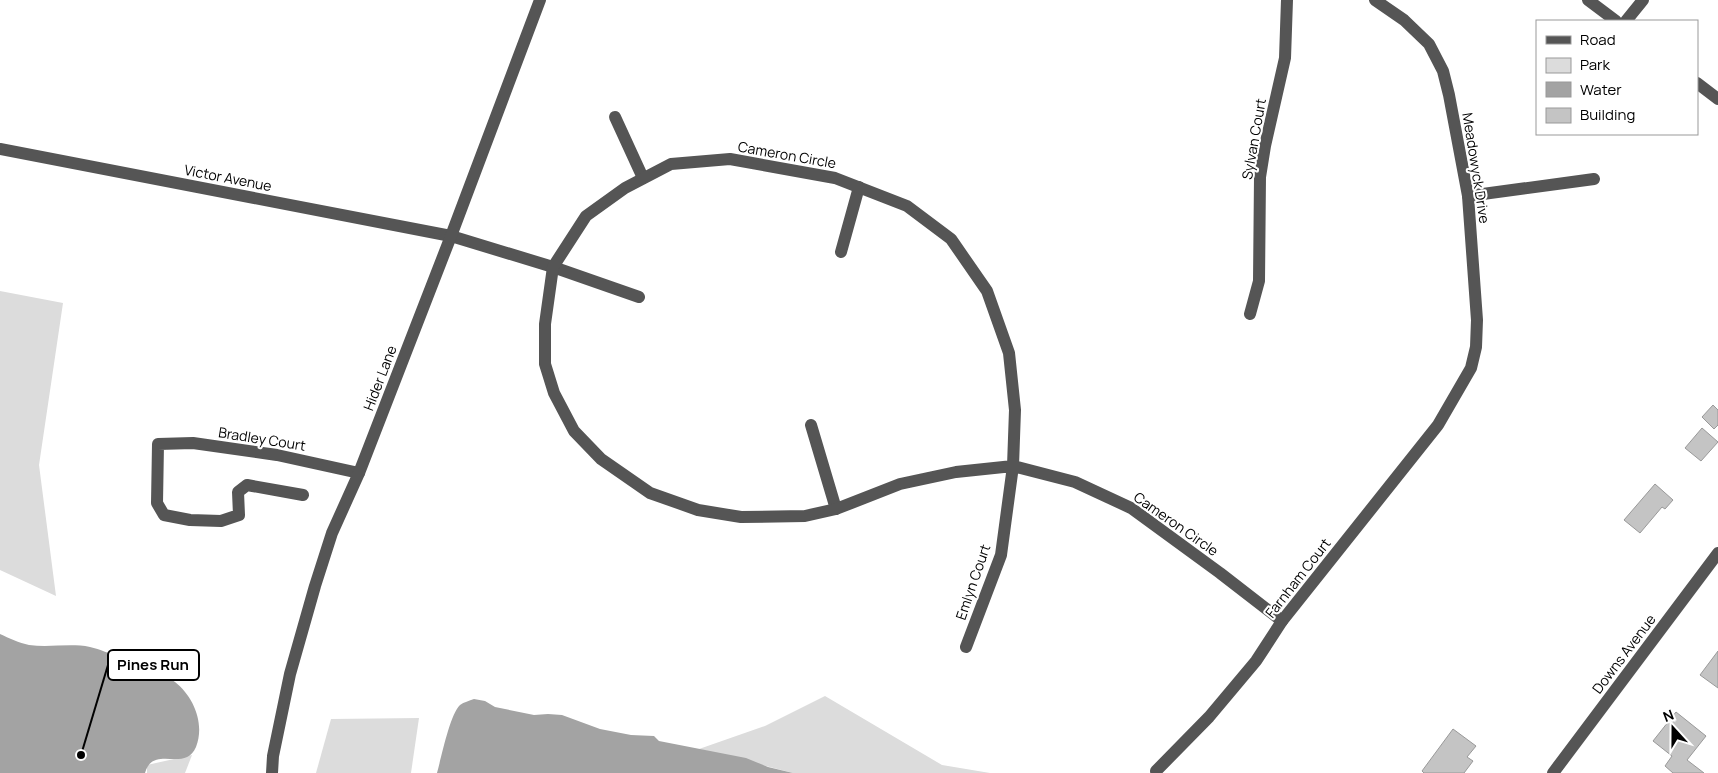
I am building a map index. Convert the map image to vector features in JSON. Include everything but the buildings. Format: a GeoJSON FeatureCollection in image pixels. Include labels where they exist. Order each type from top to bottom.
{"type":"FeatureCollection","features":[{"type":"Feature","properties":{"kind":"street","name":"Hider Lane"},"geometry":{"type":"LineString","coordinates":[[272,773],[273,756],[290,674],[332,533],[359,473],[540,0]]}},
{"type":"Feature","properties":{"kind":"street","name":"Sylvan Court"},"geometry":{"type":"LineString","coordinates":[[1250,314],[1259,281],[1260,177],[1285,58],[1287,0]]}},
{"type":"Feature","properties":{"kind":"street","name":"Meadowyck Drive"},"geometry":{"type":"LineString","coordinates":[[1375,0],[1404,20],[1429,44],[1443,71],[1449,95],[1468,196],[1477,320],[1476,347],[1470,368],[1456,395]]}},
{"type":"Feature","properties":{"kind":"street"},"geometry":{"type":"LineString","coordinates":[[1588,0],[1615,20]]}},
{"type":"Feature","properties":{"kind":"street"},"geometry":{"type":"LineString","coordinates":[[1627,20],[1643,0]]}},
{"type":"Feature","properties":{"kind":"street"},"geometry":{"type":"LineString","coordinates":[[1698,84],[1718,99]]}},
{"type":"Feature","properties":{"kind":"street"},"geometry":{"type":"LineString","coordinates":[[615,117],[643,178]]}},
{"type":"Feature","properties":{"kind":"street","name":"Victor Avenue"},"geometry":{"type":"LineString","coordinates":[[0,149],[451,236]]}},
{"type":"Feature","properties":{"kind":"street","name":"Cameron Circle"},"geometry":{"type":"LineString","coordinates":[[1013,466],[1015,410],[1009,353],[987,291],[951,239],[907,206],[835,178],[730,160],[671,164],[625,188],[586,216],[554,267],[545,324],[545,364],[554,393],[574,431],[601,459],[650,493],[698,510],[741,516],[805,516],[836,509],[900,484],[956,472],[1013,466],[1076,482],[1131,508],[1282,621]]}},
{"type":"Feature","properties":{"kind":"street"},"geometry":{"type":"LineString","coordinates":[[1468,196],[1594,179]]}},
{"type":"Feature","properties":{"kind":"street"},"geometry":{"type":"LineString","coordinates":[[841,252],[859,187]]}},
{"type":"Feature","properties":{"kind":"street"},"geometry":{"type":"LineString","coordinates":[[451,236],[554,267],[639,297]]}},
{"type":"Feature","properties":{"kind":"street","name":"Farnham Court"},"geometry":{"type":"LineString","coordinates":[[1156,771],[1209,717],[1256,661],[1282,621],[1438,424],[1456,395]]}},
{"type":"Feature","properties":{"kind":"street"},"geometry":{"type":"LineString","coordinates":[[811,425],[836,509]]}},
{"type":"Feature","properties":{"kind":"street","name":"Bradley Court"},"geometry":{"type":"LineString","coordinates":[[303,495],[248,485],[238,492],[239,515],[220,521],[190,520],[164,515],[157,503],[158,444],[193,443],[277,455],[359,473]]}},
{"type":"Feature","properties":{"kind":"street","name":"Emlyn Court"},"geometry":{"type":"LineString","coordinates":[[966,647],[1001,555],[1013,466]]}},
{"type":"Feature","properties":{"kind":"street","name":"Downs Avenue"},"geometry":{"type":"LineString","coordinates":[[1554,773],[1718,554]]}},
{"type":"Feature","properties":{"kind":"green space"},"geometry":{"type":"Polygon","coordinates":[[[0,291],[63,303],[39,465],[56,596],[0,570],[0,291]]]}},
{"type":"Feature","properties":{"kind":"green space"},"geometry":{"type":"Polygon","coordinates":[[[825,696],[942,765],[990,773],[793,773],[699,749],[765,726],[825,696]]]}},
{"type":"Feature","properties":{"kind":"green space"},"geometry":{"type":"Polygon","coordinates":[[[419,718],[411,773],[316,773],[331,719],[419,718]]]}},
{"type":"Feature","properties":{"kind":"green space"},"geometry":{"type":"Polygon","coordinates":[[[192,755],[185,773],[147,773],[147,765],[192,755]]]}},
{"type":"Feature","properties":{"kind":"water"},"geometry":{"type":"Polygon","coordinates":[[[0,634],[29,645],[75,645],[94,648],[156,671],[170,679],[188,695],[196,712],[199,729],[196,747],[185,758],[155,760],[149,765],[145,773],[0,773],[0,634]]]}},
{"type":"Feature","properties":{"kind":"water"},"geometry":{"type":"Polygon","coordinates":[[[474,699],[485,701],[495,707],[534,715],[562,715],[600,729],[631,735],[654,736],[659,741],[746,758],[768,767],[793,773],[437,773],[449,727],[456,710],[460,705],[474,699]]]}},
{"type":"Feature","properties":{"kind":"place","name":"Pines Run"},"geometry":{"type":"Point","coordinates":[81,755]}}]}
